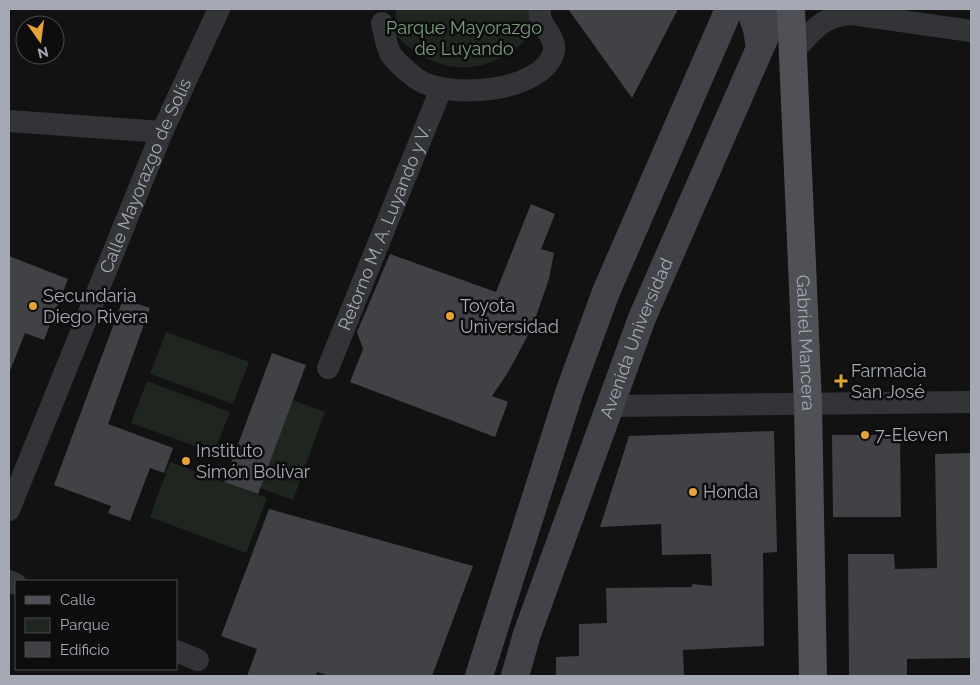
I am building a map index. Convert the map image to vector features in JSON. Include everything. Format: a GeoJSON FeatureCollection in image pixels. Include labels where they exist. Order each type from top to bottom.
{"type":"FeatureCollection","features":[{"type":"Feature","properties":{"kind":"main road"},"geometry":{"type":"LineString","coordinates":[[479,676],[570,390],[606,292],[729,9]]}},
{"type":"Feature","properties":{"kind":"main road"},"geometry":{"type":"LineString","coordinates":[[750,9],[757,29],[760,48]]}},
{"type":"Feature","properties":{"kind":"main road","name":"Avenida Universidad"},"geometry":{"type":"LineString","coordinates":[[515,676],[527,634],[642,318],[778,9]]}},
{"type":"Feature","properties":{"kind":"main road","name":"Gabriel Mancera"},"geometry":{"type":"LineString","coordinates":[[791,9],[808,404],[813,676]]}},
{"type":"Feature","properties":{"kind":"street","name":"Calle Mayorazgo de Solís"},"geometry":{"type":"LineString","coordinates":[[9,510],[162,132],[219,9]]}},
{"type":"Feature","properties":{"kind":"street"},"geometry":{"type":"LineString","coordinates":[[382,23],[390,52],[399,64],[419,80],[441,88],[467,90],[497,88],[513,84],[540,71],[550,60],[554,49],[548,31],[540,18],[540,9]]}},
{"type":"Feature","properties":{"kind":"street"},"geometry":{"type":"LineString","coordinates":[[793,52],[825,20],[838,15],[852,14],[971,31]]}},
{"type":"Feature","properties":{"kind":"street","name":"Retorno M. A. Luyando y V."},"geometry":{"type":"LineString","coordinates":[[328,368],[441,88]]}},
{"type":"Feature","properties":{"kind":"street"},"geometry":{"type":"LineString","coordinates":[[9,121],[162,132]]}},
{"type":"Feature","properties":{"kind":"street"},"geometry":{"type":"LineString","coordinates":[[610,406],[971,402]]}},
{"type":"Feature","properties":{"kind":"street"},"geometry":{"type":"LineString","coordinates":[[178,652],[198,660]]}},
{"type":"Feature","properties":{"kind":"green space","name":"Parque Mayorazgo de Luyando"},"geometry":{"type":"Polygon","coordinates":[[[396,9],[534,9],[534,32],[517,47],[500,58],[482,65],[464,67],[446,65],[428,59],[411,48],[394,33],[396,9]]]}},
{"type":"Feature","properties":{"kind":"green space"},"geometry":{"type":"Polygon","coordinates":[[[166,332],[249,362],[233,404],[150,374],[166,332]]]}},
{"type":"Feature","properties":{"kind":"green space"},"geometry":{"type":"Polygon","coordinates":[[[147,381],[230,412],[214,453],[131,423],[147,381]]]}},
{"type":"Feature","properties":{"kind":"green space"},"geometry":{"type":"Polygon","coordinates":[[[293,400],[325,412],[293,500],[260,488],[293,400]]]}},
{"type":"Feature","properties":{"kind":"green space"},"geometry":{"type":"Polygon","coordinates":[[[170,462],[267,498],[246,553],[150,517],[170,462]]]}},
{"type":"Feature","properties":{"kind":"building"},"geometry":{"type":"Polygon","coordinates":[[[568,9],[678,9],[632,98],[568,9]]]}},
{"type":"Feature","properties":{"kind":"building","name":"Toyota Universidad"},"geometry":{"type":"Polygon","coordinates":[[[531,204],[555,214],[541,249],[554,253],[549,279],[532,328],[507,374],[492,396],[508,402],[495,437],[350,382],[363,349],[357,332],[390,254],[496,292],[531,204]]]}},
{"type":"Feature","properties":{"kind":"building","name":"Secundaria Diego Rivera"},"geometry":{"type":"Polygon","coordinates":[[[9,256],[68,279],[44,340],[25,333],[10,371],[9,256]]]}},
{"type":"Feature","properties":{"kind":"building"},"geometry":{"type":"Polygon","coordinates":[[[123,299],[150,308],[108,424],[173,448],[164,473],[150,468],[130,521],[108,513],[111,506],[54,485],[123,299]]]}},
{"type":"Feature","properties":{"kind":"building"},"geometry":{"type":"Polygon","coordinates":[[[272,353],[306,365],[258,494],[224,482],[272,353]]]}},
{"type":"Feature","properties":{"kind":"building"},"geometry":{"type":"Polygon","coordinates":[[[774,431],[777,552],[763,553],[764,646],[683,650],[684,676],[556,676],[556,657],[579,656],[579,624],[607,623],[606,588],[692,587],[692,584],[712,586],[711,554],[662,555],[661,524],[600,527],[629,436],[774,431]]]}},
{"type":"Feature","properties":{"kind":"building"},"geometry":{"type":"Polygon","coordinates":[[[832,435],[900,435],[901,517],[833,517],[832,435]]]}},
{"type":"Feature","properties":{"kind":"building"},"geometry":{"type":"Polygon","coordinates":[[[971,453],[971,658],[907,659],[907,676],[849,676],[848,554],[894,554],[895,569],[937,568],[935,454],[971,453]]]}},
{"type":"Feature","properties":{"kind":"building"},"geometry":{"type":"Polygon","coordinates":[[[269,509],[473,566],[432,676],[330,676],[317,672],[316,676],[247,676],[257,649],[221,636],[269,509]]]}},
{"type":"Feature","properties":{"kind":"place","name":"Secundaria Diego Rivera"},"geometry":{"type":"Point","coordinates":[33,306]}},
{"type":"Feature","properties":{"kind":"place","name":"Toyota Universidad"},"geometry":{"type":"Point","coordinates":[450,316]}},
{"type":"Feature","properties":{"kind":"place","name":"Farmacia San José"},"geometry":{"type":"Point","coordinates":[841,381]}},
{"type":"Feature","properties":{"kind":"place","name":"7-Eleven"},"geometry":{"type":"Point","coordinates":[865,435]}},
{"type":"Feature","properties":{"kind":"place","name":"Instituto Simón Bolívar"},"geometry":{"type":"Point","coordinates":[186,461]}},
{"type":"Feature","properties":{"kind":"place","name":"Honda"},"geometry":{"type":"Point","coordinates":[693,492]}}]}
